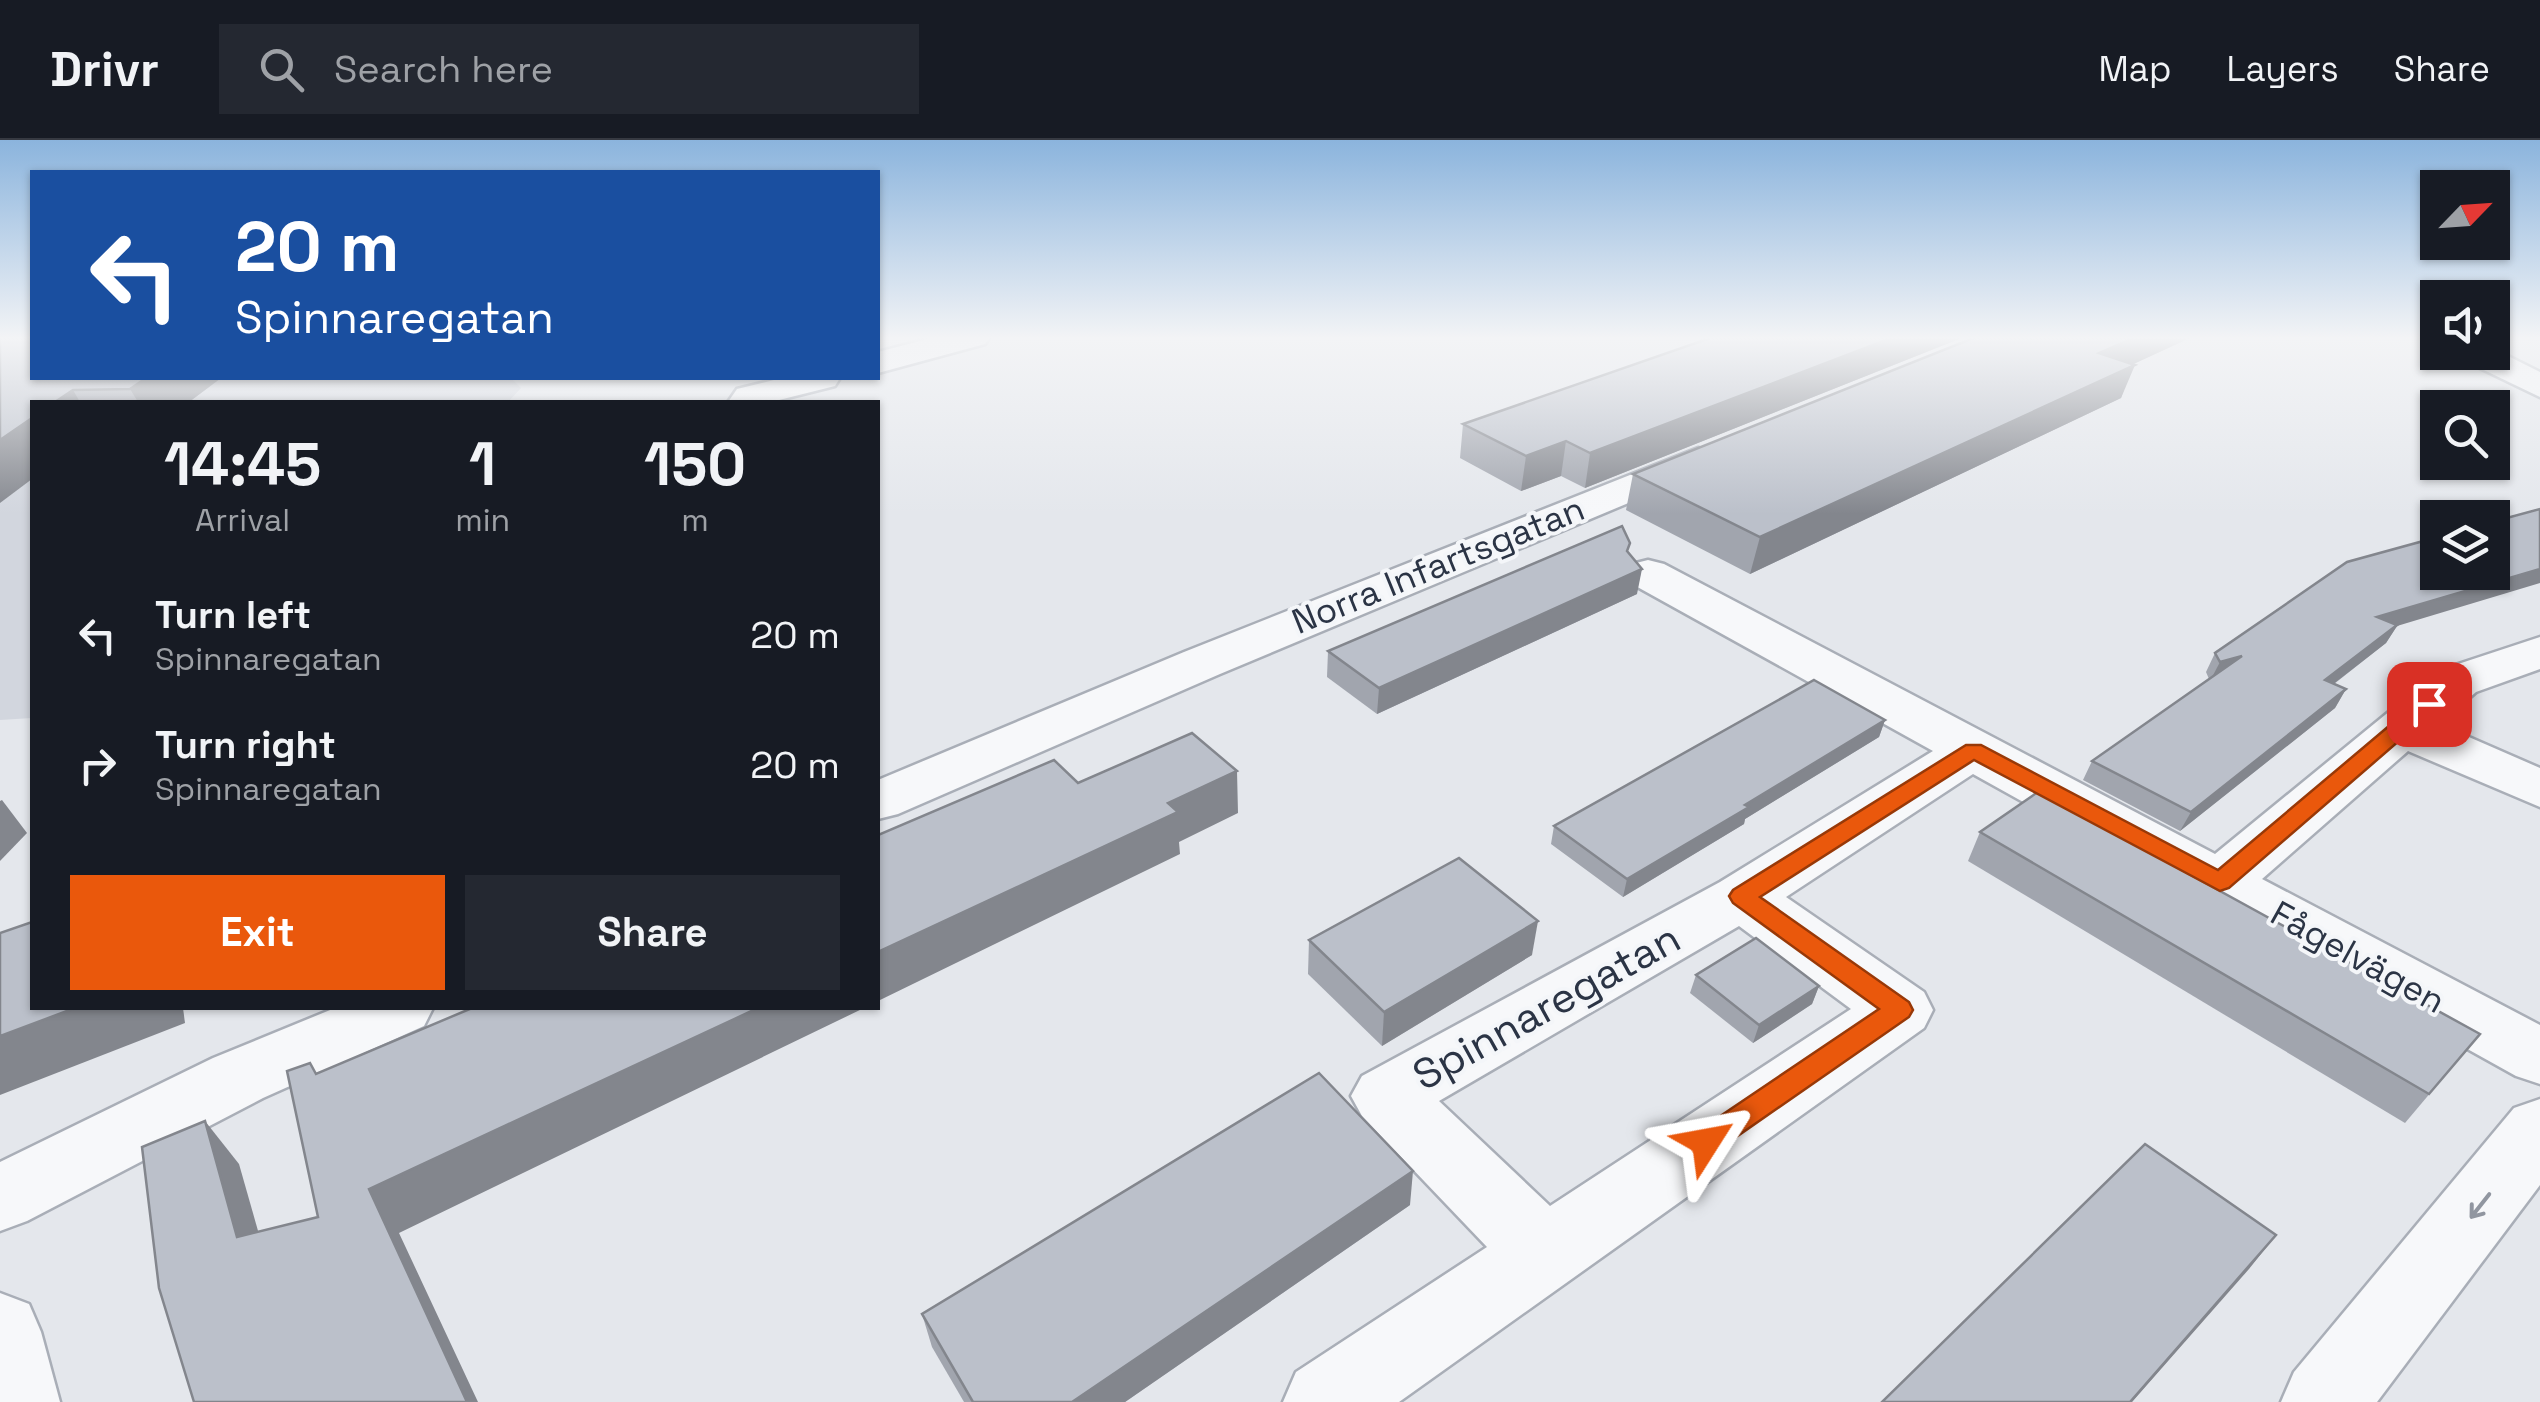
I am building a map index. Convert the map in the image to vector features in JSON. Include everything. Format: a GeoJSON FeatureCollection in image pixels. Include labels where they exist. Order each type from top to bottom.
{"type":"FeatureCollection","features":[{"type":"Feature","properties":{"kind":"street","name":"Norra Infartsgatan"},"geometry":{"type":"LineString","coordinates":[[880,800],[1202,662],[1745,441]]}},
{"type":"Feature","properties":{"kind":"street","name":"Fågelvägen"},"geometry":{"type":"LineString","coordinates":[[1648,574],[2540,1057]]}},
{"type":"Feature","properties":{"kind":"street"},"geometry":{"type":"LineString","coordinates":[[2220,882],[2400,726],[2458,681],[2540,652]]}},
{"type":"Feature","properties":{"kind":"street"},"geometry":{"type":"LineString","coordinates":[[2400,726],[2540,789]]}},
{"type":"Feature","properties":{"kind":"street","name":"Spinnaregatan"},"geometry":{"type":"LineString","coordinates":[[1544,1252],[1386,1096],[1742,896],[1974,750]]}},
{"type":"Feature","properties":{"kind":"street"},"geometry":{"type":"LineString","coordinates":[[1326,1402],[1900,1010],[1742,896]]}},
{"type":"Feature","properties":{"kind":"street"},"geometry":{"type":"LineString","coordinates":[[0,1198],[238,1078],[395,1010]]}},
{"type":"Feature","properties":{"kind":"street"},"geometry":{"type":"LineString","coordinates":[[2324,1402],[2540,1129]]}},
{"type":"Feature","properties":{"kind":"street"},"geometry":{"type":"LineString","coordinates":[[0,1332],[17,1402]]}},
{"type":"Feature","properties":{"kind":"shaded area"},"geometry":{"type":"Polygon","coordinates":[[[13,396],[514,396],[510,400],[30,400],[30,718],[0,720],[0,403],[13,396]]]}},
{"type":"Feature","properties":{"kind":"building"},"geometry":{"type":"Polygon","coordinates":[[[0,396],[64,396],[58,400],[30,400],[30,419],[0,440],[0,396]]]}},
{"type":"Feature","properties":{"kind":"building"},"geometry":{"type":"Polygon","coordinates":[[[1544,396],[1740,396],[1590,453],[1566,441],[1526,456],[1463,424],[1544,396]]]}},
{"type":"Feature","properties":{"kind":"building"},"geometry":{"type":"Polygon","coordinates":[[[1829,396],[2068,396],[1760,537],[1633,474],[1829,396]]]}},
{"type":"Feature","properties":{"kind":"building"},"geometry":{"type":"Polygon","coordinates":[[[2540,509],[2540,569],[2510,578],[2510,517],[2540,509]]]}},
{"type":"Feature","properties":{"kind":"building"},"geometry":{"type":"Polygon","coordinates":[[[1622,526],[1630,543],[1627,551],[1642,569],[1379,688],[1328,651],[1622,526]]]}},
{"type":"Feature","properties":{"kind":"building"},"geometry":{"type":"Polygon","coordinates":[[[2420,542],[2420,590],[2469,590],[2377,617],[2397,625],[2325,680],[2346,689],[2191,812],[2092,761],[2242,656],[2220,662],[2215,653],[2347,562],[2420,542]]]}},
{"type":"Feature","properties":{"kind":"building"},"geometry":{"type":"Polygon","coordinates":[[[1814,680],[1885,720],[1627,879],[1554,826],[1814,680]]]}},
{"type":"Feature","properties":{"kind":"building"},"geometry":{"type":"Polygon","coordinates":[[[1192,733],[1237,771],[1168,803],[1178,812],[880,951],[880,834],[1054,760],[1078,783],[1192,733]]]}},
{"type":"Feature","properties":{"kind":"building"},"geometry":{"type":"Polygon","coordinates":[[[2048,785],[2149,840],[2140,847],[2480,1034],[2429,1094],[1980,832],[2048,785]]]}},
{"type":"Feature","properties":{"kind":"building"},"geometry":{"type":"Polygon","coordinates":[[[1459,858],[1538,921],[1384,1012],[1309,940],[1459,858]]]}},
{"type":"Feature","properties":{"kind":"building"},"geometry":{"type":"Polygon","coordinates":[[[30,923],[30,1010],[70,1010],[0,1036],[0,933],[30,923]]]}},
{"type":"Feature","properties":{"kind":"building"},"geometry":{"type":"Polygon","coordinates":[[[1756,938],[1819,986],[1759,1025],[1696,975],[1756,938]]]}},
{"type":"Feature","properties":{"kind":"building"},"geometry":{"type":"Polygon","coordinates":[[[467,1010],[754,1010],[369,1189],[467,1402],[194,1402],[159,1288],[142,1147],[205,1121],[237,1237],[318,1217],[287,1071],[310,1063],[316,1074],[467,1010]]]}},
{"type":"Feature","properties":{"kind":"building"},"geometry":{"type":"Polygon","coordinates":[[[1319,1073],[1413,1171],[1072,1402],[973,1402],[922,1314],[1319,1073]]]}},
{"type":"Feature","properties":{"kind":"building"},"geometry":{"type":"Polygon","coordinates":[[[2145,1144],[2276,1235],[2130,1402],[1882,1402],[2145,1144]]]}},
{"type":"Feature","properties":{"kind":"route"},"geometry":{"type":"LineString","coordinates":[[1706,1142],[1900,1010],[1742,896],[1974,750],[2220,882],[2429,704]]}}]}
